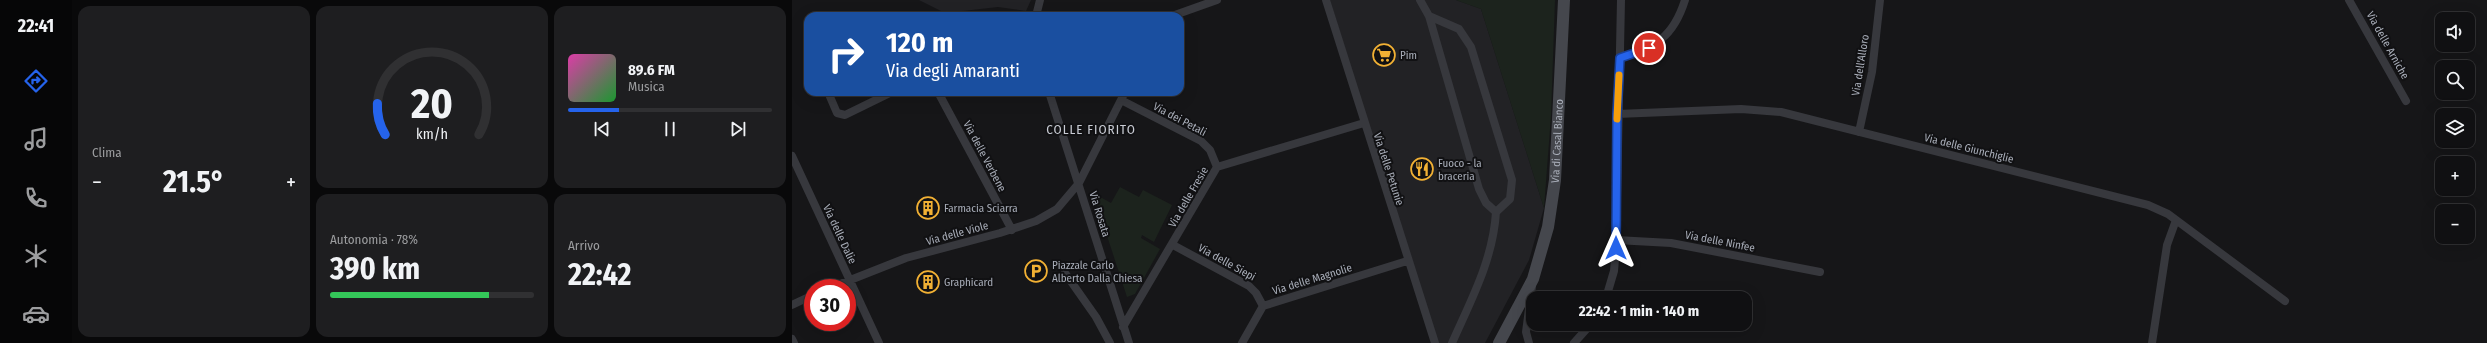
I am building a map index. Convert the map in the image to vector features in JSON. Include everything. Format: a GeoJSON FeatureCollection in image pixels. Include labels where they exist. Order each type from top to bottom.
{"type":"FeatureCollection","features":[{"type":"Feature","properties":{"kind":"main road","name":"Via di Casal Bianco"},"geometry":{"type":"LineString","coordinates":[[1499,343],[1532,279],[1546,239],[1552,204],[1564,0]]}},
{"type":"Feature","properties":{"kind":"street"},"geometry":{"type":"LineString","coordinates":[[1037,12],[1040,0]]}},
{"type":"Feature","properties":{"kind":"street"},"geometry":{"type":"LineString","coordinates":[[1183,12],[1217,0]]}},
{"type":"Feature","properties":{"kind":"street","name":"Via delle Petunie"},"geometry":{"type":"LineString","coordinates":[[1326,0],[1407,261],[1435,343]]}},
{"type":"Feature","properties":{"kind":"street"},"geometry":{"type":"LineString","coordinates":[[1420,0],[1429,16],[1479,189],[1486,203],[1496,212]]}},
{"type":"Feature","properties":{"kind":"street"},"geometry":{"type":"LineString","coordinates":[[1608,291],[1614,271],[1616,240],[1617,114],[1621,0]]}},
{"type":"Feature","properties":{"kind":"street"},"geometry":{"type":"LineString","coordinates":[[1620,58],[1645,49],[1661,41],[1674,26],[1685,0]]}},
{"type":"Feature","properties":{"kind":"street","name":"Via dell'Alloro"},"geometry":{"type":"LineString","coordinates":[[1859,132],[1872,72],[1880,0]]}},
{"type":"Feature","properties":{"kind":"street","name":"Via delle Arniche"},"geometry":{"type":"LineString","coordinates":[[2349,0],[2406,101]]}},
{"type":"Feature","properties":{"kind":"street"},"geometry":{"type":"LineString","coordinates":[[1429,16],[1459,29],[1471,47],[1512,180],[1510,199],[1496,212],[1494,239],[1489,257],[1452,343]]}},
{"type":"Feature","properties":{"kind":"street"},"geometry":{"type":"LineString","coordinates":[[830,96],[837,113],[845,114],[883,96]]}},
{"type":"Feature","properties":{"kind":"street","name":"Via delle Verbene"},"geometry":{"type":"LineString","coordinates":[[940,96],[1012,230]]}},
{"type":"Feature","properties":{"kind":"street","name":"Via Rosata"},"geometry":{"type":"LineString","coordinates":[[1050,96],[1129,343]]}},
{"type":"Feature","properties":{"kind":"street","name":"Via delle Viole"},"geometry":{"type":"LineString","coordinates":[[849,279],[913,256],[1012,230],[1051,213],[1069,196],[1079,183],[1123,96]]}},
{"type":"Feature","properties":{"kind":"street","name":"Via dei Petali"},"geometry":{"type":"LineString","coordinates":[[1121,100],[1201,141],[1210,150],[1217,167]]}},
{"type":"Feature","properties":{"kind":"street","name":"Via delle Giunchiglie"},"geometry":{"type":"LineString","coordinates":[[1617,114],[1757,110],[1787,114],[2159,208],[2285,301]]}},
{"type":"Feature","properties":{"kind":"street","name":"Via delle Fresie"},"geometry":{"type":"LineString","coordinates":[[1124,327],[1217,167],[1364,123]]}},
{"type":"Feature","properties":{"kind":"street","name":"Via delle Dalie"},"geometry":{"type":"LineString","coordinates":[[792,156],[849,279]]}},
{"type":"Feature","properties":{"kind":"street"},"geometry":{"type":"LineString","coordinates":[[2152,343],[2168,240],[2176,220]]}},
{"type":"Feature","properties":{"kind":"street","name":"Via delle Ninfee"},"geometry":{"type":"LineString","coordinates":[[1616,240],[1671,243],[1820,272]]}},
{"type":"Feature","properties":{"kind":"street","name":"Via delle Siepi"},"geometry":{"type":"LineString","coordinates":[[1173,245],[1249,286],[1256,293],[1263,306]]}},
{"type":"Feature","properties":{"kind":"street","name":"Via delle Magnolie"},"geometry":{"type":"LineString","coordinates":[[1242,343],[1263,306],[1407,261]]}},
{"type":"Feature","properties":{"kind":"street"},"geometry":{"type":"LineString","coordinates":[[1065,273],[1096,317],[1110,343]]}},
{"type":"Feature","properties":{"kind":"street","name":"Via di Casal Bianco"},"geometry":{"type":"LineString","coordinates":[[1528,343],[1527,328],[1532,279]]}},
{"type":"Feature","properties":{"kind":"street","name":"Via delle Dalie"},"geometry":{"type":"LineString","coordinates":[[856,294],[879,343]]}},
{"type":"Feature","properties":{"kind":"street"},"geometry":{"type":"LineString","coordinates":[[792,305],[804,299]]}},
{"type":"Feature","properties":{"kind":"street"},"geometry":{"type":"LineString","coordinates":[[1574,343],[1585,331]]}},
{"type":"Feature","properties":{"kind":"street"},"geometry":{"type":"LineString","coordinates":[[792,339],[794,343]]}},
{"type":"Feature","properties":{"kind":"shaded area"},"geometry":{"type":"Polygon","coordinates":[[[919,0],[1031,0],[1026,11],[998,7],[943,12],[919,0]]]}},
{"type":"Feature","properties":{"kind":"shaded area"},"geometry":{"type":"Polygon","coordinates":[[[1330,0],[1456,0],[1481,9],[1544,208],[1529,260],[1485,343],[1436,343],[1330,0]]]}},
{"type":"Feature","properties":{"kind":"shaded area"},"geometry":{"type":"Polygon","coordinates":[[[1456,0],[1555,0],[1551,116],[1544,208],[1481,9],[1456,0]]]}},
{"type":"Feature","properties":{"kind":"shaded area"},"geometry":{"type":"Polygon","coordinates":[[[1120,187],[1139,197],[1143,190],[1172,205],[1154,242],[1142,235],[1141,238],[1160,249],[1135,294],[1127,297],[1093,193],[1111,203],[1120,187]]]}},
{"type":"Feature","properties":{"kind":"slow traffic"},"geometry":{"type":"LineString","coordinates":[[1617,119],[1619,75]]}},
{"type":"Feature","properties":{"kind":"place","name":"Pim"},"geometry":{"type":"Point","coordinates":[1384,55]}},
{"type":"Feature","properties":{"kind":"place","name":"Fuoco - la braceria"},"geometry":{"type":"Point","coordinates":[1422,169]}},
{"type":"Feature","properties":{"kind":"place","name":"Farmacia Sciarra"},"geometry":{"type":"Point","coordinates":[928,208]}},
{"type":"Feature","properties":{"kind":"place","name":"Piazzale Carlo Alberto Dalla Chiesa"},"geometry":{"type":"Point","coordinates":[1036,271]}},
{"type":"Feature","properties":{"kind":"place","name":"Graphicard"},"geometry":{"type":"Point","coordinates":[928,282]}},
{"type":"Feature","properties":{"kind":"district","name":"COLLE FIORITO"},"geometry":{"type":"Point","coordinates":[1091,129]}},
{"type":"Feature","properties":{"kind":"route"},"geometry":{"type":"LineString","coordinates":[[1616,248],[1617,114],[1620,58],[1649,48]]}}]}
